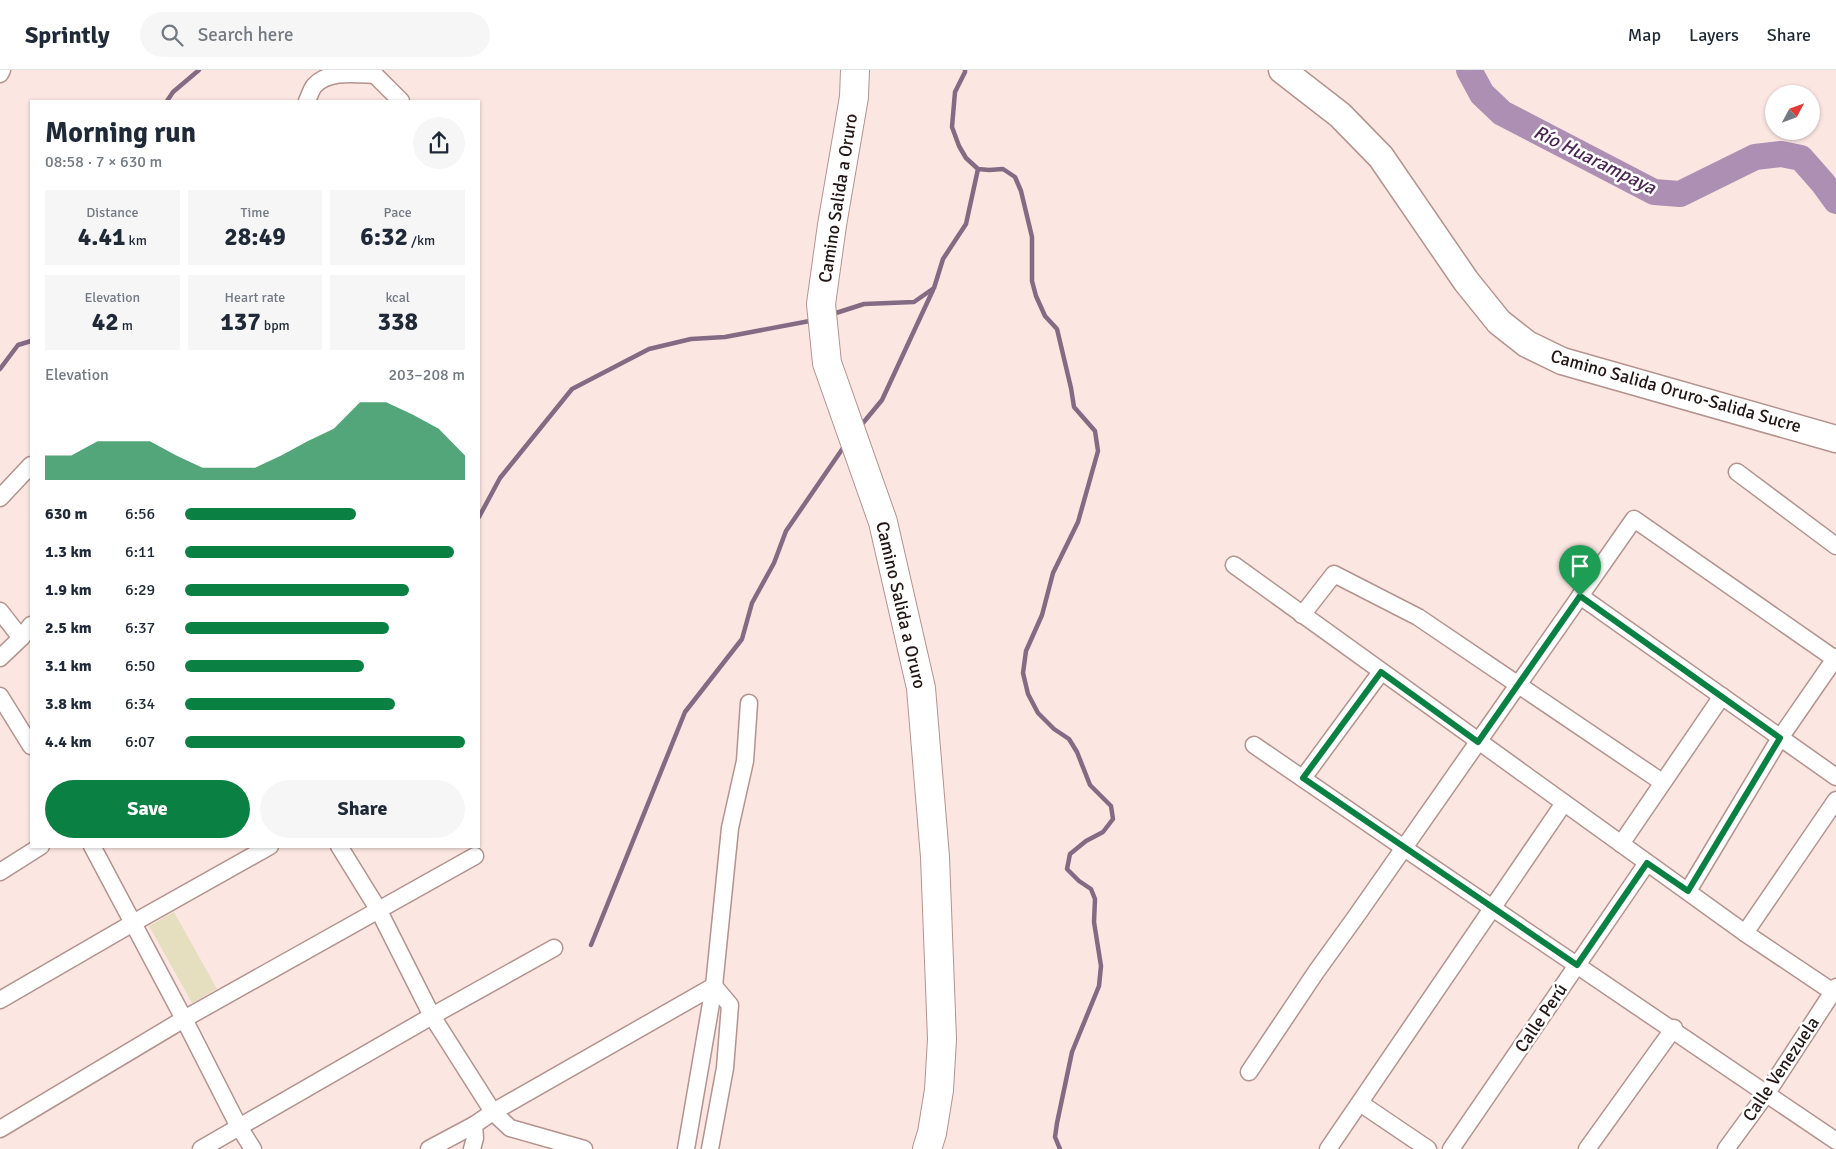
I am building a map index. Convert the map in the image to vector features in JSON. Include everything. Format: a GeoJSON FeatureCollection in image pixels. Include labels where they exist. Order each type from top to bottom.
{"type":"FeatureCollection","features":[{"type":"Feature","properties":{"kind":"highway","name":"Camino Salida a Oruro"},"geometry":{"type":"LineString","coordinates":[[855,70],[854,98],[832,225],[821,304],[827,363],[883,522],[921,688],[935,857],[942,1039],[939,1090],[932,1133],[927,1149]]}},
{"type":"Feature","properties":{"kind":"main road"},"geometry":{"type":"LineString","coordinates":[[854,98],[866,70]]}},
{"type":"Feature","properties":{"kind":"main road","name":"Camino Salida Oruro-Salida Sucre"},"geometry":{"type":"LineString","coordinates":[[1282,70],[1340,115],[1381,158],[1466,281],[1499,322],[1527,344],[1562,361],[1836,438]]}},
{"type":"Feature","properties":{"kind":"street"},"geometry":{"type":"LineString","coordinates":[[0,74],[2,70]]}},
{"type":"Feature","properties":{"kind":"street"},"geometry":{"type":"LineString","coordinates":[[307,100],[313,87],[324,78],[340,74],[374,72],[400,100]]}},
{"type":"Feature","properties":{"kind":"street"},"geometry":{"type":"LineString","coordinates":[[0,498],[30,466]]}},
{"type":"Feature","properties":{"kind":"street"},"geometry":{"type":"LineString","coordinates":[[1737,472],[1836,546]]}},
{"type":"Feature","properties":{"kind":"street"},"geometry":{"type":"LineString","coordinates":[[1249,1072],[1316,972],[1634,519],[1836,658],[1780,738],[1688,891]]}},
{"type":"Feature","properties":{"kind":"street"},"geometry":{"type":"LineString","coordinates":[[1234,565],[1745,933],[1835,991]]}},
{"type":"Feature","properties":{"kind":"street"},"geometry":{"type":"LineString","coordinates":[[1302,615],[1334,574],[1418,617],[1662,782]]}},
{"type":"Feature","properties":{"kind":"street"},"geometry":{"type":"LineString","coordinates":[[1580,596],[1836,778]]}},
{"type":"Feature","properties":{"kind":"street"},"geometry":{"type":"LineString","coordinates":[[0,611],[21,638]]}},
{"type":"Feature","properties":{"kind":"street"},"geometry":{"type":"LineString","coordinates":[[0,658],[21,638],[30,626]]}},
{"type":"Feature","properties":{"kind":"street"},"geometry":{"type":"LineString","coordinates":[[1303,778],[1381,672]]}},
{"type":"Feature","properties":{"kind":"street"},"geometry":{"type":"LineString","coordinates":[[0,696],[26,724],[30,742]]}},
{"type":"Feature","properties":{"kind":"street"},"geometry":{"type":"LineString","coordinates":[[1621,844],[1722,696]]}},
{"type":"Feature","properties":{"kind":"street"},"geometry":{"type":"LineString","coordinates":[[686,1149],[714,986],[730,828],[745,762],[749,703]]}},
{"type":"Feature","properties":{"kind":"street"},"geometry":{"type":"LineString","coordinates":[[1254,744],[1836,1141]]}},
{"type":"Feature","properties":{"kind":"street"},"geometry":{"type":"LineString","coordinates":[[1745,933],[1836,800]]}},
{"type":"Feature","properties":{"kind":"street"},"geometry":{"type":"LineString","coordinates":[[1328,1149],[1564,803]]}},
{"type":"Feature","properties":{"kind":"street"},"geometry":{"type":"LineString","coordinates":[[0,872],[38,848]]}},
{"type":"Feature","properties":{"kind":"street"},"geometry":{"type":"LineString","coordinates":[[93,848],[252,1149]]}},
{"type":"Feature","properties":{"kind":"street"},"geometry":{"type":"LineString","coordinates":[[0,1000],[266,848]]}},
{"type":"Feature","properties":{"kind":"street"},"geometry":{"type":"LineString","coordinates":[[340,848],[378,909],[432,1016],[493,1112],[510,1128],[584,1149]]}},
{"type":"Feature","properties":{"kind":"street"},"geometry":{"type":"LineString","coordinates":[[0,1129],[184,1019],[475,856]]}},
{"type":"Feature","properties":{"kind":"street","name":"Calle Perú"},"geometry":{"type":"LineString","coordinates":[[1451,1149],[1647,863]]}},
{"type":"Feature","properties":{"kind":"street"},"geometry":{"type":"LineString","coordinates":[[201,1149],[554,948]]}},
{"type":"Feature","properties":{"kind":"street"},"geometry":{"type":"LineString","coordinates":[[429,1149],[474,1125],[493,1112],[714,986]]}},
{"type":"Feature","properties":{"kind":"street"},"geometry":{"type":"LineString","coordinates":[[710,1149],[725,1068],[730,1005],[714,986]]}},
{"type":"Feature","properties":{"kind":"street","name":"Calle Venezuela"},"geometry":{"type":"LineString","coordinates":[[1726,1149],[1767,1093],[1835,991]]}},
{"type":"Feature","properties":{"kind":"street"},"geometry":{"type":"LineString","coordinates":[[1587,1149],[1673,1029]]}},
{"type":"Feature","properties":{"kind":"street"},"geometry":{"type":"LineString","coordinates":[[1360,1102],[1428,1149]]}},
{"type":"Feature","properties":{"kind":"street"},"geometry":{"type":"LineString","coordinates":[[472,1149],[475,1138],[474,1125]]}},
{"type":"Feature","properties":{"kind":"shaded area"},"geometry":{"type":"Polygon","coordinates":[[[174,912],[217,989],[192,1003],[149,926],[174,912]]]}},
{"type":"Feature","properties":{"kind":"waterway"},"geometry":{"type":"LineString","coordinates":[[168,100],[173,92],[199,70]]}},
{"type":"Feature","properties":{"kind":"waterway"},"geometry":{"type":"LineString","coordinates":[[965,70],[955,92],[952,127],[966,158],[978,169],[1003,169],[1015,177],[1021,191],[1032,237],[1032,281],[1036,296],[1045,316],[1057,329],[1074,407],[1095,431],[1098,451],[1078,522],[1053,573],[1042,615],[1026,651],[1023,673],[1028,694],[1038,713],[1054,729],[1069,739],[1077,752],[1090,785],[1111,806],[1113,819],[1103,832],[1086,841],[1070,854],[1067,869],[1079,881],[1091,889],[1095,899],[1094,922],[1101,966],[1099,986],[1072,1052],[1055,1137],[1060,1149]]}},
{"type":"Feature","properties":{"kind":"waterway","name":"Río Huarampaya"},"geometry":{"type":"LineString","coordinates":[[1469,70],[1482,94],[1502,113],[1654,192],[1680,194],[1755,157],[1781,154],[1801,158],[1836,201]]}},
{"type":"Feature","properties":{"kind":"waterway"},"geometry":{"type":"LineString","coordinates":[[836,313],[864,304],[914,302],[934,288],[943,259],[966,224],[978,169]]}},
{"type":"Feature","properties":{"kind":"waterway"},"geometry":{"type":"LineString","coordinates":[[863,423],[882,400],[933,290]]}},
{"type":"Feature","properties":{"kind":"waterway"},"geometry":{"type":"LineString","coordinates":[[480,515],[500,478],[572,389],[649,349],[691,339],[725,337],[815,320]]}},
{"type":"Feature","properties":{"kind":"waterway"},"geometry":{"type":"LineString","coordinates":[[0,369],[18,345],[30,341]]}},
{"type":"Feature","properties":{"kind":"waterway"},"geometry":{"type":"LineString","coordinates":[[591,945],[685,712],[742,639],[752,603],[774,563],[786,531],[843,448]]}},
{"type":"Feature","properties":{"kind":"route"},"geometry":{"type":"LineString","coordinates":[[1580,596],[1780,738],[1688,891],[1647,863],[1577,965],[1303,778],[1381,672],[1478,742],[1580,596]]}}]}
